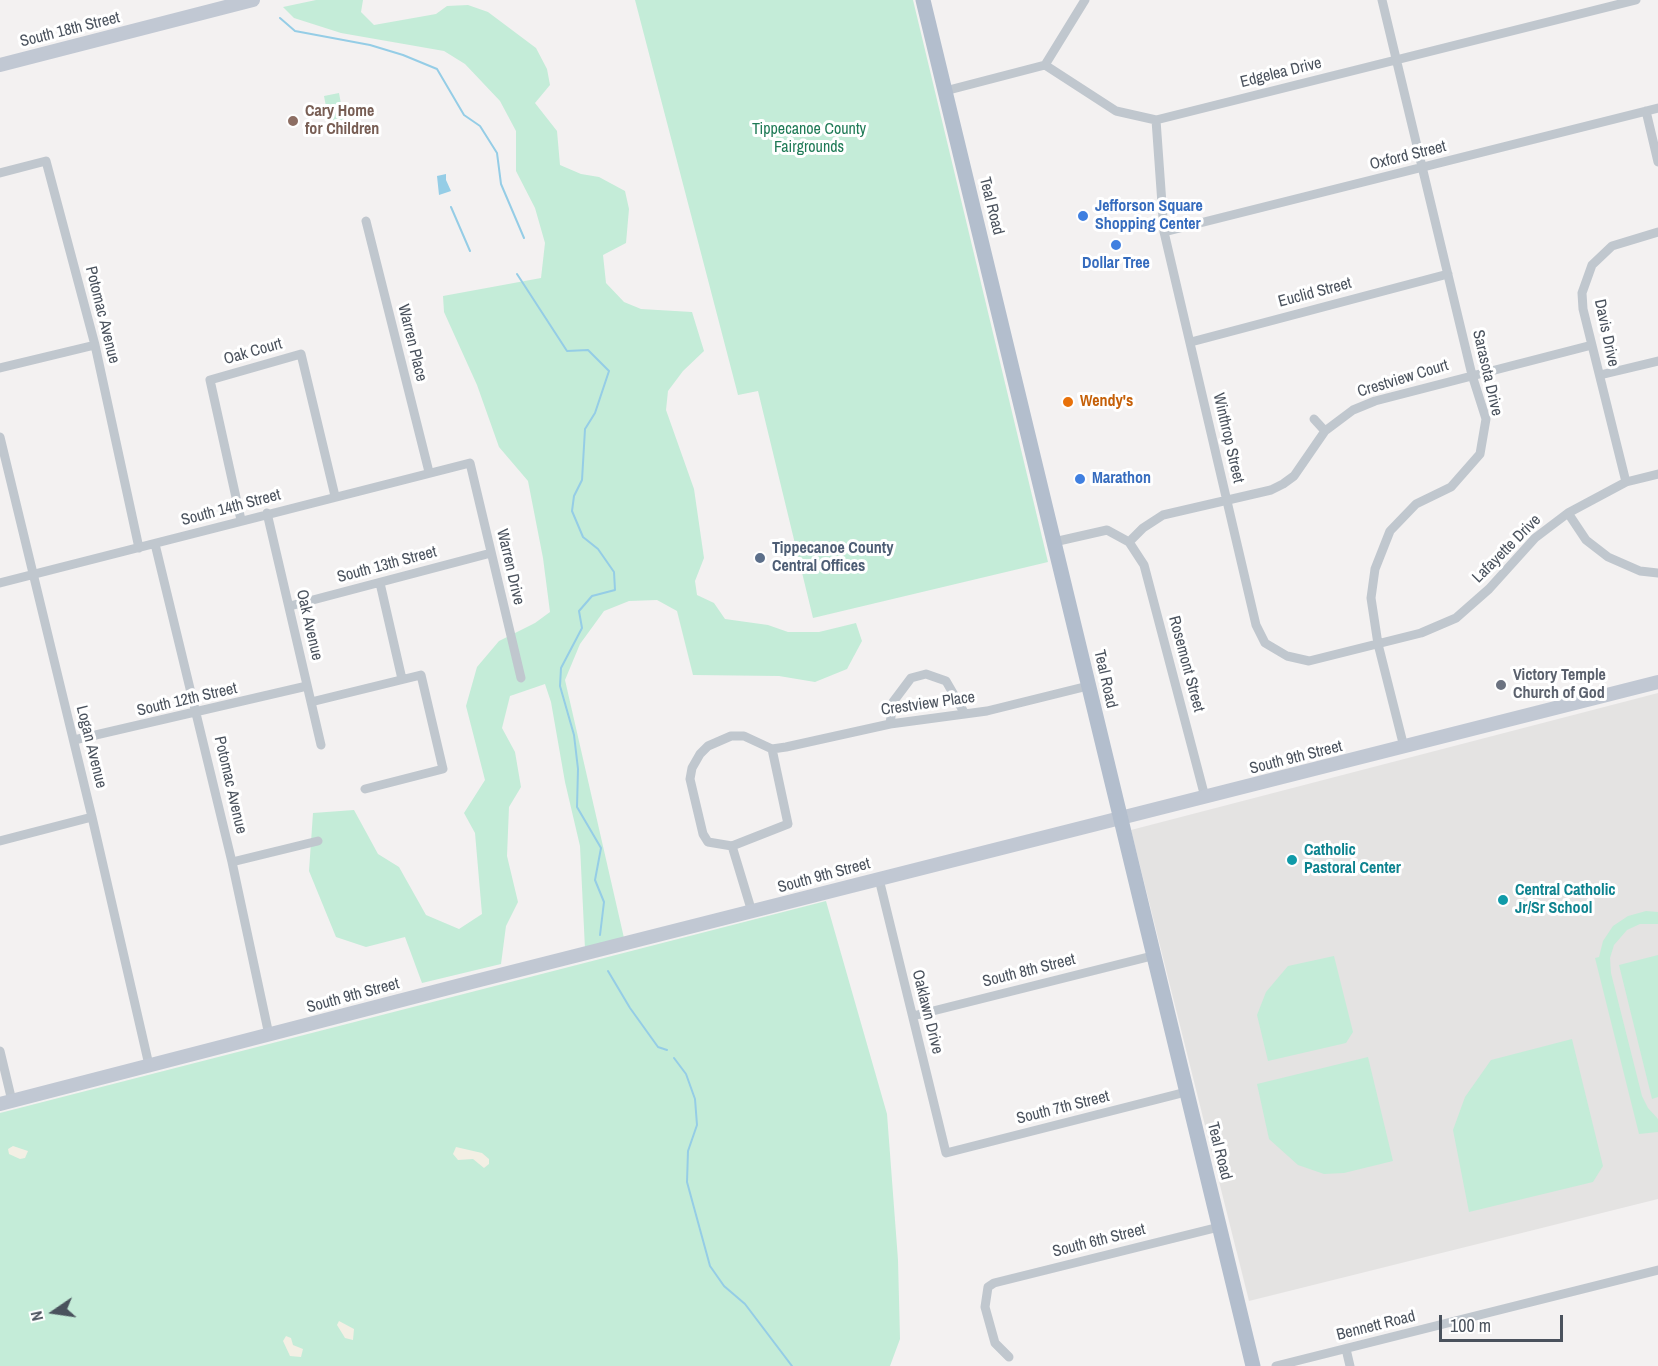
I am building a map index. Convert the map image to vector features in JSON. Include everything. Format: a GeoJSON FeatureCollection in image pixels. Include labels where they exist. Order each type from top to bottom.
{"type":"FeatureCollection","features":[{"type":"Feature","properties":{"kind":"main road","name":"Teal Road"},"geometry":{"type":"LineString","coordinates":[[923,0],[1152,956],[1253,1366]]}},
{"type":"Feature","properties":{"kind":"street","name":"South 18th Street"},"geometry":{"type":"LineString","coordinates":[[0,65],[253,0]]}},
{"type":"Feature","properties":{"kind":"street"},"geometry":{"type":"LineString","coordinates":[[945,91],[1045,65],[1085,0]]}},
{"type":"Feature","properties":{"kind":"street","name":"Sarasota Drive"},"geometry":{"type":"LineString","coordinates":[[1382,0],[1472,375],[1486,419],[1480,454],[1451,487],[1416,504],[1390,531],[1375,569],[1371,598],[1378,644],[1404,747]]}},
{"type":"Feature","properties":{"kind":"street","name":"Edgelea Drive"},"geometry":{"type":"LineString","coordinates":[[1045,65],[1116,111],[1156,120],[1636,0]]}},
{"type":"Feature","properties":{"kind":"street","name":"Oxford Street"},"geometry":{"type":"LineString","coordinates":[[1164,231],[1658,108]]}},
{"type":"Feature","properties":{"kind":"street"},"geometry":{"type":"LineString","coordinates":[[1646,111],[1658,162]]}},
{"type":"Feature","properties":{"kind":"street","name":"Winthrop Street"},"geometry":{"type":"LineString","coordinates":[[1156,120],[1164,231],[1256,625],[1265,643],[1287,656],[1310,661],[1378,644]]}},
{"type":"Feature","properties":{"kind":"street","name":"Potomac Avenue"},"geometry":{"type":"LineString","coordinates":[[0,173],[46,161],[94,345],[140,548]]}},
{"type":"Feature","properties":{"kind":"street","name":"Warren Place"},"geometry":{"type":"LineString","coordinates":[[366,221],[429,472]]}},
{"type":"Feature","properties":{"kind":"street","name":"Davis Drive"},"geometry":{"type":"LineString","coordinates":[[1626,482],[1592,345],[1582,293],[1592,265],[1612,246],[1658,232]]}},
{"type":"Feature","properties":{"kind":"street","name":"Euclid Street"},"geometry":{"type":"LineString","coordinates":[[1191,342],[1448,274]]}},
{"type":"Feature","properties":{"kind":"street"},"geometry":{"type":"LineString","coordinates":[[0,368],[94,345]]}},
{"type":"Feature","properties":{"kind":"street","name":"Crestview Court"},"geometry":{"type":"LineString","coordinates":[[1129,542],[1143,528],[1163,515],[1283,484],[1294,476],[1325,431],[1353,410],[1375,401],[1592,345]]}},
{"type":"Feature","properties":{"kind":"street","name":"Oak Court"},"geometry":{"type":"LineString","coordinates":[[241,520],[210,380],[301,354],[335,496]]}},
{"type":"Feature","properties":{"kind":"street"},"geometry":{"type":"LineString","coordinates":[[1600,375],[1658,361]]}},
{"type":"Feature","properties":{"kind":"street"},"geometry":{"type":"LineString","coordinates":[[1314,418],[1325,431]]}},
{"type":"Feature","properties":{"kind":"street","name":"Logan Avenue"},"geometry":{"type":"LineString","coordinates":[[0,437],[74,740],[149,1065]]}},
{"type":"Feature","properties":{"kind":"street","name":"South 14th Street"},"geometry":{"type":"LineString","coordinates":[[0,583],[470,463]]}},
{"type":"Feature","properties":{"kind":"street","name":"Warren Drive"},"geometry":{"type":"LineString","coordinates":[[470,463],[521,678]]}},
{"type":"Feature","properties":{"kind":"street","name":"Lafayette Drive"},"geometry":{"type":"LineString","coordinates":[[1378,644],[1421,633],[1456,618],[1489,590],[1535,538],[1568,513],[1626,482],[1658,474]]}},
{"type":"Feature","properties":{"kind":"street","name":"Oak Avenue"},"geometry":{"type":"LineString","coordinates":[[267,513],[321,745]]}},
{"type":"Feature","properties":{"kind":"street"},"geometry":{"type":"LineString","coordinates":[[1568,513],[1586,540],[1608,557],[1640,571],[1658,573]]}},
{"type":"Feature","properties":{"kind":"street"},"geometry":{"type":"LineString","coordinates":[[1054,542],[1107,530],[1129,542]]}},
{"type":"Feature","properties":{"kind":"street","name":"Rosemont Street"},"geometry":{"type":"LineString","coordinates":[[1129,542],[1144,565],[1205,797]]}},
{"type":"Feature","properties":{"kind":"street","name":"Potomac Avenue"},"geometry":{"type":"LineString","coordinates":[[155,543],[232,862],[268,1035]]}},
{"type":"Feature","properties":{"kind":"street","name":"South 13th Street"},"geometry":{"type":"LineString","coordinates":[[290,606],[491,553]]}},
{"type":"Feature","properties":{"kind":"street"},"geometry":{"type":"LineString","coordinates":[[380,583],[402,679]]}},
{"type":"Feature","properties":{"kind":"street"},"geometry":{"type":"LineString","coordinates":[[890,723],[893,702],[911,678],[926,674],[946,681],[965,714]]}},
{"type":"Feature","properties":{"kind":"street"},"geometry":{"type":"LineString","coordinates":[[311,702],[421,675],[443,770],[365,789]]}},
{"type":"Feature","properties":{"kind":"street","name":"South 9th Street"},"geometry":{"type":"LineString","coordinates":[[6,1103],[1658,682]]}},
{"type":"Feature","properties":{"kind":"street","name":"South 12th Street"},"geometry":{"type":"LineString","coordinates":[[74,740],[197,714],[307,686]]}},
{"type":"Feature","properties":{"kind":"street","name":"Crestview Place"},"geometry":{"type":"LineString","coordinates":[[772,748],[890,723],[965,714],[1088,686]]}},
{"type":"Feature","properties":{"kind":"street"},"geometry":{"type":"LineString","coordinates":[[731,736],[744,736],[772,748],[789,824],[732,846],[708,842],[703,834],[690,779],[692,768],[708,746],[731,736]]}},
{"type":"Feature","properties":{"kind":"street"},"geometry":{"type":"LineString","coordinates":[[0,841],[92,817]]}},
{"type":"Feature","properties":{"kind":"street"},"geometry":{"type":"LineString","coordinates":[[232,862],[318,841]]}},
{"type":"Feature","properties":{"kind":"street"},"geometry":{"type":"LineString","coordinates":[[732,846],[752,912]]}},
{"type":"Feature","properties":{"kind":"street","name":"Oaklawn Drive"},"geometry":{"type":"LineString","coordinates":[[879,879],[946,1153]]}},
{"type":"Feature","properties":{"kind":"street","name":"South 8th Street"},"geometry":{"type":"LineString","coordinates":[[913,1016],[1152,956]]}},
{"type":"Feature","properties":{"kind":"street"},"geometry":{"type":"LineString","coordinates":[[0,1051],[6,1103]]}},
{"type":"Feature","properties":{"kind":"street","name":"South 7th Street"},"geometry":{"type":"LineString","coordinates":[[946,1153],[1186,1092]]}},
{"type":"Feature","properties":{"kind":"street","name":"South 6th Street"},"geometry":{"type":"LineString","coordinates":[[1009,1357],[995,1343],[991,1332],[985,1307],[988,1287],[1011,1278],[1219,1227]]}},
{"type":"Feature","properties":{"kind":"street","name":"Bennett Road"},"geometry":{"type":"LineString","coordinates":[[1276,1366],[1658,1270]]}},
{"type":"Feature","properties":{"kind":"street"},"geometry":{"type":"LineString","coordinates":[[1346,1349],[1350,1366]]}},
{"type":"Feature","properties":{"kind":"shaded area"},"geometry":{"type":"Polygon","coordinates":[[[1658,693],[1658,1199],[1249,1301],[1131,830],[1658,693]]]}},
{"type":"Feature","properties":{"kind":"green space"},"geometry":{"type":"Polygon","coordinates":[[[316,0],[363,0],[361,12],[374,25],[436,14],[447,6],[468,5],[488,12],[536,48],[547,69],[550,85],[535,103],[557,131],[560,165],[581,174],[599,177],[625,191],[629,209],[626,243],[603,255],[606,283],[624,302],[641,309],[692,312],[704,351],[683,371],[668,391],[666,410],[694,489],[704,558],[695,581],[697,595],[714,603],[725,619],[768,625],[788,632],[819,632],[856,623],[862,641],[847,669],[815,682],[779,676],[693,675],[677,611],[657,600],[629,601],[604,611],[580,644],[565,680],[624,938],[585,949],[580,846],[565,782],[551,702],[545,684],[510,696],[502,728],[515,752],[521,787],[509,807],[507,856],[518,902],[506,926],[501,964],[422,983],[405,937],[366,947],[336,937],[309,871],[313,813],[354,810],[378,854],[399,867],[426,915],[459,929],[482,914],[475,833],[464,813],[485,780],[466,706],[477,667],[499,641],[535,623],[550,612],[543,558],[528,481],[499,447],[477,385],[444,312],[443,296],[541,278],[545,243],[535,208],[516,171],[516,131],[500,101],[465,64],[444,51],[341,33],[294,18],[283,7],[316,0]]]}},
{"type":"Feature","properties":{"kind":"green space","name":"Tippecanoe County Fairgrounds"},"geometry":{"type":"Polygon","coordinates":[[[635,0],[913,0],[1048,562],[813,618],[758,391],[738,395],[635,0]]]}},
{"type":"Feature","properties":{"kind":"green space"},"geometry":{"type":"Polygon","coordinates":[[[339,93],[344,120],[329,123],[324,96],[339,93]]]}},
{"type":"Feature","properties":{"kind":"green space"},"geometry":{"type":"Polygon","coordinates":[[[826,901],[887,1114],[898,1260],[900,1339],[890,1366],[0,1366],[0,1113],[826,901]]]}},
{"type":"Feature","properties":{"kind":"green space"},"geometry":{"type":"Polygon","coordinates":[[[1646,911],[1658,912],[1658,924],[1640,924],[1627,930],[1614,945],[1610,958],[1611,973],[1642,1096],[1648,1108],[1658,1119],[1658,1132],[1639,1134],[1595,958],[1599,957],[1603,941],[1613,926],[1628,916],[1646,911]]]}},
{"type":"Feature","properties":{"kind":"green space"},"geometry":{"type":"Polygon","coordinates":[[[1658,955],[1658,1097],[1652,1099],[1619,965],[1658,955]]]}},
{"type":"Feature","properties":{"kind":"green space"},"geometry":{"type":"Polygon","coordinates":[[[1334,956],[1353,1032],[1346,1043],[1268,1061],[1257,1015],[1266,992],[1288,966],[1334,956]]]}},
{"type":"Feature","properties":{"kind":"green space"},"geometry":{"type":"Polygon","coordinates":[[[1572,1039],[1603,1166],[1593,1182],[1469,1212],[1453,1130],[1465,1097],[1491,1060],[1572,1039]]]}},
{"type":"Feature","properties":{"kind":"green space"},"geometry":{"type":"Polygon","coordinates":[[[1368,1057],[1393,1161],[1344,1173],[1324,1174],[1298,1165],[1269,1139],[1257,1084],[1368,1057]]]}},
{"type":"Feature","properties":{"kind":"sand"},"geometry":{"type":"Polygon","coordinates":[[[13,1146],[28,1151],[25,1158],[20,1159],[9,1154],[8,1149],[13,1146]]]}},
{"type":"Feature","properties":{"kind":"sand"},"geometry":{"type":"Polygon","coordinates":[[[456,1147],[482,1153],[489,1159],[489,1164],[484,1168],[473,1159],[458,1160],[453,1154],[456,1147]]]}},
{"type":"Feature","properties":{"kind":"sand"},"geometry":{"type":"Polygon","coordinates":[[[339,1321],[354,1329],[353,1340],[345,1338],[337,1325],[339,1321]]]}},
{"type":"Feature","properties":{"kind":"sand"},"geometry":{"type":"Polygon","coordinates":[[[286,1336],[291,1338],[293,1345],[303,1349],[301,1357],[290,1356],[283,1341],[286,1336]]]}},
{"type":"Feature","properties":{"kind":"water"},"geometry":{"type":"Polygon","coordinates":[[[446,174],[451,191],[439,195],[437,176],[446,174]]]}},
{"type":"Feature","properties":{"kind":"waterway"},"geometry":{"type":"LineString","coordinates":[[280,18],[295,31],[370,45],[437,69],[464,115],[480,126],[497,153],[501,184],[524,238]]}},
{"type":"Feature","properties":{"kind":"waterway"},"geometry":{"type":"LineString","coordinates":[[451,207],[470,251]]}},
{"type":"Feature","properties":{"kind":"waterway"},"geometry":{"type":"LineString","coordinates":[[517,274],[567,351],[588,350],[609,371],[595,413],[585,429],[582,480],[574,496],[572,511],[583,537],[598,549],[614,572],[615,590],[592,596],[579,611],[582,628],[561,668],[560,686],[574,735],[578,769],[577,807],[601,848],[595,880],[604,902],[600,935]]}},
{"type":"Feature","properties":{"kind":"waterway"},"geometry":{"type":"LineString","coordinates":[[608,971],[630,1008],[658,1047],[667,1050]]}},
{"type":"Feature","properties":{"kind":"waterway"},"geometry":{"type":"LineString","coordinates":[[674,1058],[686,1074],[695,1099],[697,1125],[688,1151],[687,1182],[710,1266],[724,1286],[745,1304],[792,1366]]}},
{"type":"Feature","properties":{"kind":"place","name":"Cary Home for Children"},"geometry":{"type":"Point","coordinates":[293,121]}},
{"type":"Feature","properties":{"kind":"place","name":"Jefforson Square Shopping Center"},"geometry":{"type":"Point","coordinates":[1083,216]}},
{"type":"Feature","properties":{"kind":"place","name":"Dollar Tree"},"geometry":{"type":"Point","coordinates":[1116,245]}},
{"type":"Feature","properties":{"kind":"place","name":"Wendy's"},"geometry":{"type":"Point","coordinates":[1068,402]}},
{"type":"Feature","properties":{"kind":"place","name":"Marathon"},"geometry":{"type":"Point","coordinates":[1080,479]}},
{"type":"Feature","properties":{"kind":"place","name":"Tippecanoe County Central Offices"},"geometry":{"type":"Point","coordinates":[760,558]}},
{"type":"Feature","properties":{"kind":"place","name":"Victory Temple Church of God"},"geometry":{"type":"Point","coordinates":[1501,685]}},
{"type":"Feature","properties":{"kind":"place","name":"Catholic Pastoral Center"},"geometry":{"type":"Point","coordinates":[1292,860]}},
{"type":"Feature","properties":{"kind":"place","name":"Central Catholic Jr/Sr School"},"geometry":{"type":"Point","coordinates":[1503,900]}}]}
